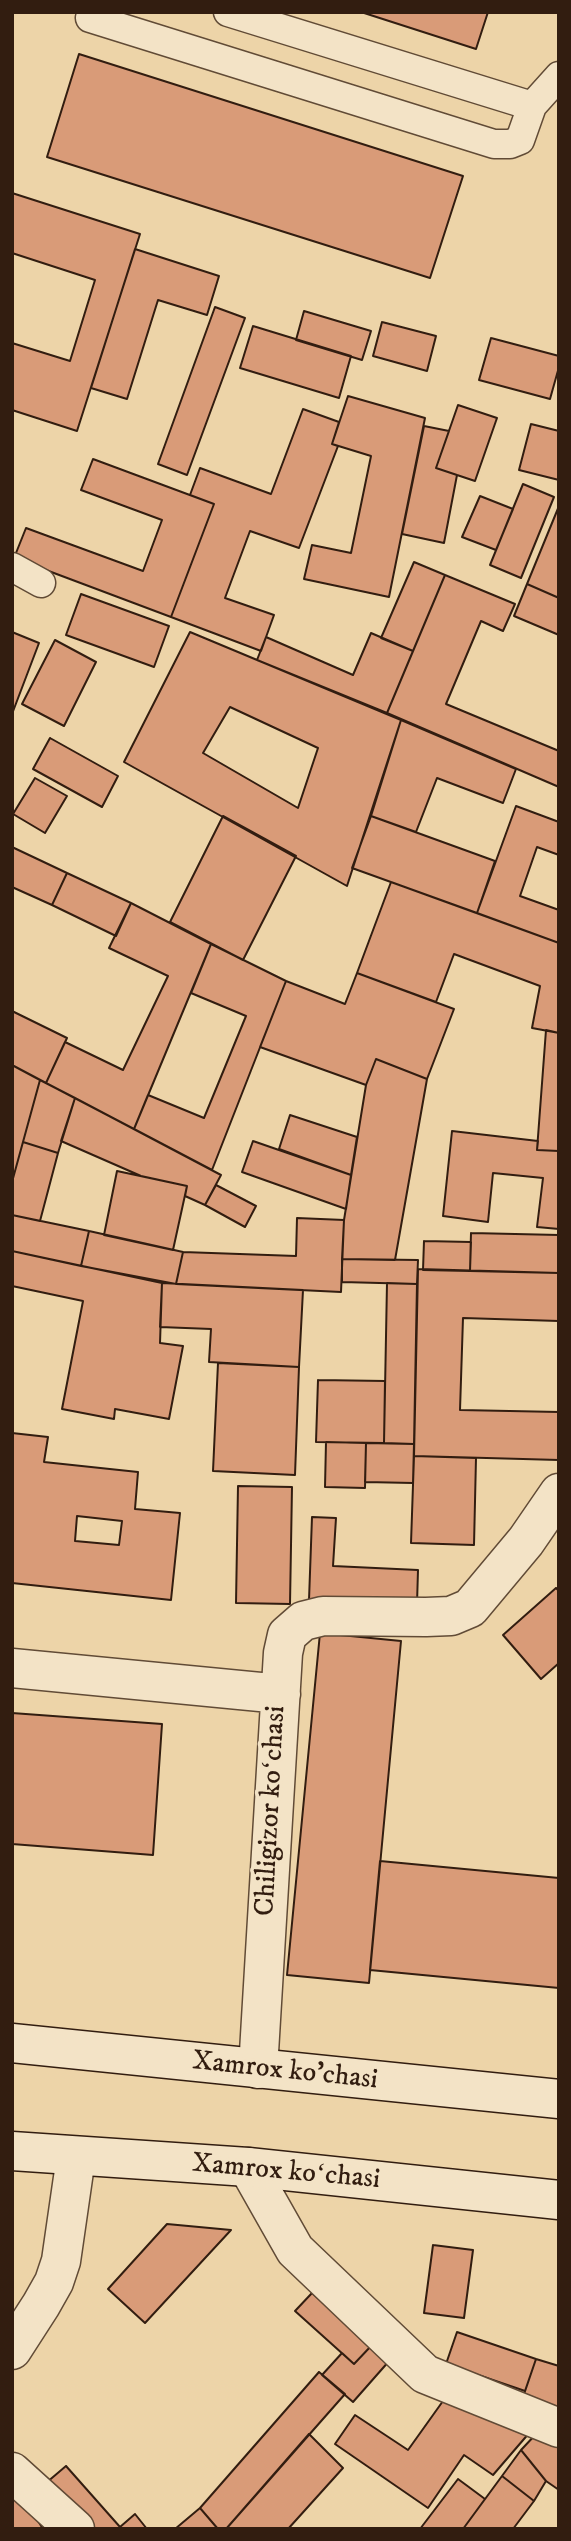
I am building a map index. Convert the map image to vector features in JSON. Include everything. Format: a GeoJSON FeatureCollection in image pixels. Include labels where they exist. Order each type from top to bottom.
{"type":"FeatureCollection","features":[{"type":"Feature","properties":{"kind":"street"},"geometry":{"type":"LineString","coordinates":[[281,1694],[283,1653],[287,1635],[303,1621],[323,1616],[452,1616],[470,1608],[543,1539],[559,1493]]}},
{"type":"Feature","properties":{"kind":"street","name":"Chiligizor koʻchasi"},"geometry":{"type":"LineString","coordinates":[[12,1668],[281,1694],[258,2069]]}},
{"type":"Feature","properties":{"kind":"street","name":"Xamrox ko'chasi"},"geometry":{"type":"LineString","coordinates":[[12,2043],[559,2099]]}},
{"type":"Feature","properties":{"kind":"street","name":"Xamrox koʻchasi"},"geometry":{"type":"LineString","coordinates":[[12,2151],[248,2167],[559,2200]]}},
{"type":"Feature","properties":{"kind":"street"},"geometry":{"type":"LineString","coordinates":[[12,2350],[41,2305],[57,2272],[69,2215],[76,2157]]}},
{"type":"Feature","properties":{"kind":"street"},"geometry":{"type":"LineString","coordinates":[[248,2167],[295,2250],[425,2374],[559,2428]]}},
{"type":"Feature","properties":{"kind":"street"},"geometry":{"type":"LineString","coordinates":[[12,2472],[75,2529]]}},
{"type":"Feature","properties":{"kind":"lane"},"geometry":{"type":"LineString","coordinates":[[228,12],[532,106]]}},
{"type":"Feature","properties":{"kind":"lane"},"geometry":{"type":"LineString","coordinates":[[90,18],[494,144],[510,144],[520,140],[532,106],[559,76]]}},
{"type":"Feature","properties":{"kind":"lane"},"geometry":{"type":"LineString","coordinates":[[12,567],[41,583]]}},
{"type":"Feature","properties":{"kind":"building"},"geometry":{"type":"Polygon","coordinates":[[[361,12],[488,12],[476,49],[361,12]]]}},
{"type":"Feature","properties":{"kind":"building"},"geometry":{"type":"Polygon","coordinates":[[[79,54],[463,176],[430,278],[47,157],[79,54]]]}},
{"type":"Feature","properties":{"kind":"building"},"geometry":{"type":"Polygon","coordinates":[[[12,193],[140,234],[77,431],[12,410],[12,343],[70,361],[95,280],[12,253],[12,193]]]}},
{"type":"Feature","properties":{"kind":"building"},"geometry":{"type":"Polygon","coordinates":[[[135,249],[219,276],[207,315],[158,300],[127,399],[91,388],[135,249]]]}},
{"type":"Feature","properties":{"kind":"building"},"geometry":{"type":"Polygon","coordinates":[[[215,307],[245,318],[187,475],[158,464],[215,307]]]}},
{"type":"Feature","properties":{"kind":"building"},"geometry":{"type":"Polygon","coordinates":[[[304,311],[371,331],[362,360],[296,340],[304,311]]]}},
{"type":"Feature","properties":{"kind":"building"},"geometry":{"type":"Polygon","coordinates":[[[382,322],[436,336],[427,371],[373,356],[382,322]]]}},
{"type":"Feature","properties":{"kind":"building"},"geometry":{"type":"Polygon","coordinates":[[[253,326],[351,356],[339,398],[240,368],[253,326]]]}},
{"type":"Feature","properties":{"kind":"building"},"geometry":{"type":"Polygon","coordinates":[[[491,338],[559,356],[559,367],[550,399],[479,380],[491,338]]]}},
{"type":"Feature","properties":{"kind":"building"},"geometry":{"type":"Polygon","coordinates":[[[348,396],[425,418],[389,597],[304,579],[312,545],[351,553],[371,456],[332,444],[348,396]]]}},
{"type":"Feature","properties":{"kind":"building"},"geometry":{"type":"Polygon","coordinates":[[[458,405],[497,418],[475,481],[436,468],[458,405]]]}},
{"type":"Feature","properties":{"kind":"building"},"geometry":{"type":"Polygon","coordinates":[[[303,409],[339,422],[332,444],[338,446],[299,548],[250,531],[225,598],[274,615],[261,651],[171,617],[214,504],[190,495],[200,468],[271,494],[303,409]]]}},
{"type":"Feature","properties":{"kind":"building"},"geometry":{"type":"Polygon","coordinates":[[[531,424],[559,431],[559,480],[519,470],[531,424]]]}},
{"type":"Feature","properties":{"kind":"building"},"geometry":{"type":"Polygon","coordinates":[[[424,426],[449,431],[436,468],[457,475],[444,543],[402,534],[424,426]]]}},
{"type":"Feature","properties":{"kind":"building"},"geometry":{"type":"Polygon","coordinates":[[[93,459],[214,504],[171,617],[14,558],[26,528],[143,571],[162,520],[81,490],[93,459]]]}},
{"type":"Feature","properties":{"kind":"building"},"geometry":{"type":"Polygon","coordinates":[[[523,484],[554,497],[521,578],[490,565],[523,484]]]}},
{"type":"Feature","properties":{"kind":"building"},"geometry":{"type":"Polygon","coordinates":[[[480,496],[513,509],[496,550],[462,537],[480,496]]]}},
{"type":"Feature","properties":{"kind":"building"},"geometry":{"type":"Polygon","coordinates":[[[559,506],[559,598],[527,584],[559,506]]]}},
{"type":"Feature","properties":{"kind":"building"},"geometry":{"type":"Polygon","coordinates":[[[414,562],[445,575],[413,651],[381,638],[414,562]]]}},
{"type":"Feature","properties":{"kind":"building"},"geometry":{"type":"Polygon","coordinates":[[[445,575],[515,604],[503,631],[481,621],[446,704],[559,751],[559,787],[387,713],[445,575]]]}},
{"type":"Feature","properties":{"kind":"building"},"geometry":{"type":"Polygon","coordinates":[[[527,584],[559,598],[559,635],[514,616],[527,584]]]}},
{"type":"Feature","properties":{"kind":"building"},"geometry":{"type":"Polygon","coordinates":[[[81,594],[169,626],[154,667],[66,635],[81,594]]]}},
{"type":"Feature","properties":{"kind":"building"},"geometry":{"type":"Polygon","coordinates":[[[12,632],[39,643],[12,714],[12,632]]]}},
{"type":"Feature","properties":{"kind":"building"},"geometry":{"type":"Polygon","coordinates":[[[190,632],[401,720],[347,886],[124,762],[190,632]],[[230,707],[203,753],[298,808],[318,748],[230,707]]]}},
{"type":"Feature","properties":{"kind":"building"},"geometry":{"type":"Polygon","coordinates":[[[371,633],[413,651],[387,713],[257,660],[266,637],[353,675],[371,633]]]}},
{"type":"Feature","properties":{"kind":"building"},"geometry":{"type":"Polygon","coordinates":[[[55,640],[96,662],[64,726],[22,704],[55,640]]]}},
{"type":"Feature","properties":{"kind":"building"},"geometry":{"type":"Polygon","coordinates":[[[401,720],[516,769],[503,803],[437,778],[416,832],[371,816],[401,720]]]}},
{"type":"Feature","properties":{"kind":"building"},"geometry":{"type":"Polygon","coordinates":[[[50,738],[118,776],[102,807],[33,769],[50,738]]]}},
{"type":"Feature","properties":{"kind":"building"},"geometry":{"type":"Polygon","coordinates":[[[35,778],[67,796],[45,833],[13,814],[35,778]]]}},
{"type":"Feature","properties":{"kind":"building"},"geometry":{"type":"Polygon","coordinates":[[[516,806],[559,822],[559,855],[537,847],[520,896],[559,910],[559,943],[477,913],[516,806]]]}},
{"type":"Feature","properties":{"kind":"building"},"geometry":{"type":"Polygon","coordinates":[[[223,816],[296,856],[243,960],[170,922],[223,816]]]}},
{"type":"Feature","properties":{"kind":"building"},"geometry":{"type":"Polygon","coordinates":[[[371,816],[495,861],[477,913],[352,868],[371,816]]]}},
{"type":"Feature","properties":{"kind":"building"},"geometry":{"type":"Polygon","coordinates":[[[12,847],[67,873],[52,905],[12,887],[12,847]]]}},
{"type":"Feature","properties":{"kind":"building"},"geometry":{"type":"Polygon","coordinates":[[[67,873],[131,903],[116,936],[52,905],[67,873]]]}},
{"type":"Feature","properties":{"kind":"building"},"geometry":{"type":"Polygon","coordinates":[[[391,882],[559,943],[559,1033],[532,1028],[540,986],[454,954],[436,1002],[357,973],[391,882]]]}},
{"type":"Feature","properties":{"kind":"building"},"geometry":{"type":"Polygon","coordinates":[[[131,903],[211,944],[134,1129],[46,1083],[65,1042],[123,1070],[168,976],[109,948],[131,903]]]}},
{"type":"Feature","properties":{"kind":"building"},"geometry":{"type":"Polygon","coordinates":[[[211,944],[286,981],[212,1170],[134,1129],[148,1095],[204,1118],[246,1016],[191,993],[211,944]]]}},
{"type":"Feature","properties":{"kind":"building"},"geometry":{"type":"Polygon","coordinates":[[[357,973],[454,1009],[427,1079],[376,1059],[366,1085],[260,1047],[286,981],[345,1004],[357,973]]]}},
{"type":"Feature","properties":{"kind":"building"},"geometry":{"type":"Polygon","coordinates":[[[12,1011],[67,1038],[46,1083],[12,1065],[12,1011]]]}},
{"type":"Feature","properties":{"kind":"building"},"geometry":{"type":"Polygon","coordinates":[[[546,1030],[559,1033],[559,1151],[537,1150],[546,1030]]]}},
{"type":"Feature","properties":{"kind":"building"},"geometry":{"type":"Polygon","coordinates":[[[376,1059],[427,1079],[395,1260],[342,1259],[344,1220],[366,1085],[376,1059]]]}},
{"type":"Feature","properties":{"kind":"building"},"geometry":{"type":"Polygon","coordinates":[[[12,1065],[40,1080],[12,1182],[12,1065]]]}},
{"type":"Feature","properties":{"kind":"building"},"geometry":{"type":"Polygon","coordinates":[[[40,1080],[75,1098],[58,1153],[23,1142],[40,1080]]]}},
{"type":"Feature","properties":{"kind":"building"},"geometry":{"type":"Polygon","coordinates":[[[75,1098],[221,1175],[205,1205],[185,1196],[187,1186],[141,1176],[61,1141],[75,1098]]]}},
{"type":"Feature","properties":{"kind":"building"},"geometry":{"type":"Polygon","coordinates":[[[290,1115],[357,1137],[351,1175],[279,1149],[290,1115]]]}},
{"type":"Feature","properties":{"kind":"building"},"geometry":{"type":"Polygon","coordinates":[[[452,1131],[538,1141],[537,1150],[559,1151],[559,1229],[537,1227],[543,1178],[493,1173],[488,1222],[443,1216],[452,1131]]]}},
{"type":"Feature","properties":{"kind":"building"},"geometry":{"type":"Polygon","coordinates":[[[253,1141],[351,1175],[346,1209],[242,1172],[253,1141]]]}},
{"type":"Feature","properties":{"kind":"building"},"geometry":{"type":"Polygon","coordinates":[[[23,1142],[58,1153],[40,1221],[12,1215],[12,1182],[23,1142]]]}},
{"type":"Feature","properties":{"kind":"building"},"geometry":{"type":"Polygon","coordinates":[[[117,1171],[187,1186],[173,1250],[104,1235],[117,1171]]]}},
{"type":"Feature","properties":{"kind":"building"},"geometry":{"type":"Polygon","coordinates":[[[216,1185],[256,1206],[245,1227],[205,1205],[216,1185]]]}},
{"type":"Feature","properties":{"kind":"building"},"geometry":{"type":"Polygon","coordinates":[[[12,1215],[89,1231],[81,1266],[12,1251],[12,1215]]]}},
{"type":"Feature","properties":{"kind":"building"},"geometry":{"type":"Polygon","coordinates":[[[297,1218],[344,1220],[341,1292],[176,1284],[183,1252],[296,1256],[297,1218]]]}},
{"type":"Feature","properties":{"kind":"building"},"geometry":{"type":"Polygon","coordinates":[[[89,1231],[183,1252],[176,1284],[81,1266],[89,1231]]]}},
{"type":"Feature","properties":{"kind":"building"},"geometry":{"type":"Polygon","coordinates":[[[471,1233],[559,1235],[559,1273],[470,1271],[471,1233]]]}},
{"type":"Feature","properties":{"kind":"building"},"geometry":{"type":"Polygon","coordinates":[[[424,1241],[471,1242],[470,1271],[423,1270],[424,1241]]]}},
{"type":"Feature","properties":{"kind":"building"},"geometry":{"type":"Polygon","coordinates":[[[12,1251],[162,1283],[160,1343],[183,1346],[169,1419],[115,1409],[114,1419],[62,1409],[83,1301],[12,1286],[12,1251]]]}},
{"type":"Feature","properties":{"kind":"building"},"geometry":{"type":"Polygon","coordinates":[[[342,1259],[418,1260],[417,1284],[342,1282],[342,1259]]]}},
{"type":"Feature","properties":{"kind":"building"},"geometry":{"type":"Polygon","coordinates":[[[418,1269],[559,1273],[559,1321],[463,1318],[460,1410],[559,1412],[559,1460],[414,1456],[418,1269]]]}},
{"type":"Feature","properties":{"kind":"building"},"geometry":{"type":"Polygon","coordinates":[[[162,1283],[303,1290],[299,1367],[209,1362],[211,1329],[160,1327],[162,1283]]]}},
{"type":"Feature","properties":{"kind":"building"},"geometry":{"type":"Polygon","coordinates":[[[387,1283],[417,1284],[414,1444],[384,1443],[387,1283]]]}},
{"type":"Feature","properties":{"kind":"building"},"geometry":{"type":"Polygon","coordinates":[[[218,1363],[299,1367],[295,1475],[213,1471],[218,1363]]]}},
{"type":"Feature","properties":{"kind":"building"},"geometry":{"type":"Polygon","coordinates":[[[318,1380],[385,1381],[384,1443],[316,1442],[318,1380]]]}},
{"type":"Feature","properties":{"kind":"building"},"geometry":{"type":"Polygon","coordinates":[[[12,1433],[48,1437],[44,1462],[138,1472],[135,1509],[180,1513],[171,1600],[12,1583],[12,1433]],[[77,1516],[75,1541],[119,1545],[122,1521],[77,1516]]]}},
{"type":"Feature","properties":{"kind":"building"},"geometry":{"type":"Polygon","coordinates":[[[326,1442],[366,1443],[365,1488],[325,1487],[326,1442]]]}},
{"type":"Feature","properties":{"kind":"building"},"geometry":{"type":"Polygon","coordinates":[[[366,1443],[414,1444],[413,1483],[365,1482],[366,1443]]]}},
{"type":"Feature","properties":{"kind":"building"},"geometry":{"type":"Polygon","coordinates":[[[414,1456],[476,1458],[474,1545],[411,1543],[414,1456]]]}},
{"type":"Feature","properties":{"kind":"building"},"geometry":{"type":"Polygon","coordinates":[[[238,1486],[292,1487],[290,1604],[236,1603],[238,1486]]]}},
{"type":"Feature","properties":{"kind":"building"},"geometry":{"type":"Polygon","coordinates":[[[312,1517],[336,1518],[333,1566],[418,1570],[417,1604],[309,1600],[312,1517]]]}},
{"type":"Feature","properties":{"kind":"building"},"geometry":{"type":"Polygon","coordinates":[[[556,1588],[559,1591],[559,1663],[541,1679],[503,1635],[556,1588]]]}},
{"type":"Feature","properties":{"kind":"building"},"geometry":{"type":"Polygon","coordinates":[[[320,1633],[401,1641],[369,1983],[287,1975],[320,1633]]]}},
{"type":"Feature","properties":{"kind":"building"},"geometry":{"type":"Polygon","coordinates":[[[12,1713],[162,1724],[153,1855],[12,1844],[12,1713]]]}},
{"type":"Feature","properties":{"kind":"building"},"geometry":{"type":"Polygon","coordinates":[[[380,1861],[559,1878],[559,1988],[370,1970],[380,1861]]]}},
{"type":"Feature","properties":{"kind":"building"},"geometry":{"type":"Polygon","coordinates":[[[167,2224],[231,2230],[145,2323],[108,2289],[167,2224]]]}},
{"type":"Feature","properties":{"kind":"building"},"geometry":{"type":"Polygon","coordinates":[[[433,2245],[473,2250],[464,2318],[424,2313],[433,2245]]]}},
{"type":"Feature","properties":{"kind":"building"},"geometry":{"type":"Polygon","coordinates":[[[312,2293],[372,2345],[354,2364],[295,2311],[312,2293]]]}},
{"type":"Feature","properties":{"kind":"building"},"geometry":{"type":"Polygon","coordinates":[[[457,2332],[536,2359],[525,2391],[446,2364],[457,2332]]]}},
{"type":"Feature","properties":{"kind":"building"},"geometry":{"type":"Polygon","coordinates":[[[372,2345],[390,2360],[353,2402],[322,2375],[342,2353],[354,2364],[372,2345]]]}},
{"type":"Feature","properties":{"kind":"building"},"geometry":{"type":"Polygon","coordinates":[[[536,2359],[559,2366],[559,2416],[521,2403],[536,2359]]]}},
{"type":"Feature","properties":{"kind":"building"},"geometry":{"type":"Polygon","coordinates":[[[319,2372],[345,2394],[226,2529],[218,2529],[200,2508],[319,2372]]]}},
{"type":"Feature","properties":{"kind":"building"},"geometry":{"type":"Polygon","coordinates":[[[453,2387],[530,2432],[493,2475],[464,2455],[428,2508],[335,2444],[355,2415],[408,2450],[453,2387]]]}},
{"type":"Feature","properties":{"kind":"building"},"geometry":{"type":"Polygon","coordinates":[[[537,2433],[559,2442],[559,2490],[546,2481],[521,2450],[537,2433]]]}},
{"type":"Feature","properties":{"kind":"building"},"geometry":{"type":"Polygon","coordinates":[[[309,2434],[343,2468],[288,2529],[226,2529],[309,2434]]]}},
{"type":"Feature","properties":{"kind":"building"},"geometry":{"type":"Polygon","coordinates":[[[521,2450],[546,2481],[534,2501],[502,2476],[521,2450]]]}},
{"type":"Feature","properties":{"kind":"building"},"geometry":{"type":"Polygon","coordinates":[[[66,2466],[120,2527],[135,2514],[147,2529],[86,2529],[46,2483],[66,2466]]]}},
{"type":"Feature","properties":{"kind":"building"},"geometry":{"type":"Polygon","coordinates":[[[502,2476],[534,2501],[513,2529],[463,2529],[502,2476]]]}},
{"type":"Feature","properties":{"kind":"building"},"geometry":{"type":"Polygon","coordinates":[[[458,2479],[485,2499],[463,2529],[420,2529],[458,2479]]]}},
{"type":"Feature","properties":{"kind":"building"},"geometry":{"type":"Polygon","coordinates":[[[15,2483],[43,2529],[12,2529],[12,2485],[15,2483]]]}},
{"type":"Feature","properties":{"kind":"building"},"geometry":{"type":"Polygon","coordinates":[[[200,2508],[218,2529],[175,2529],[200,2508]]]}}]}
